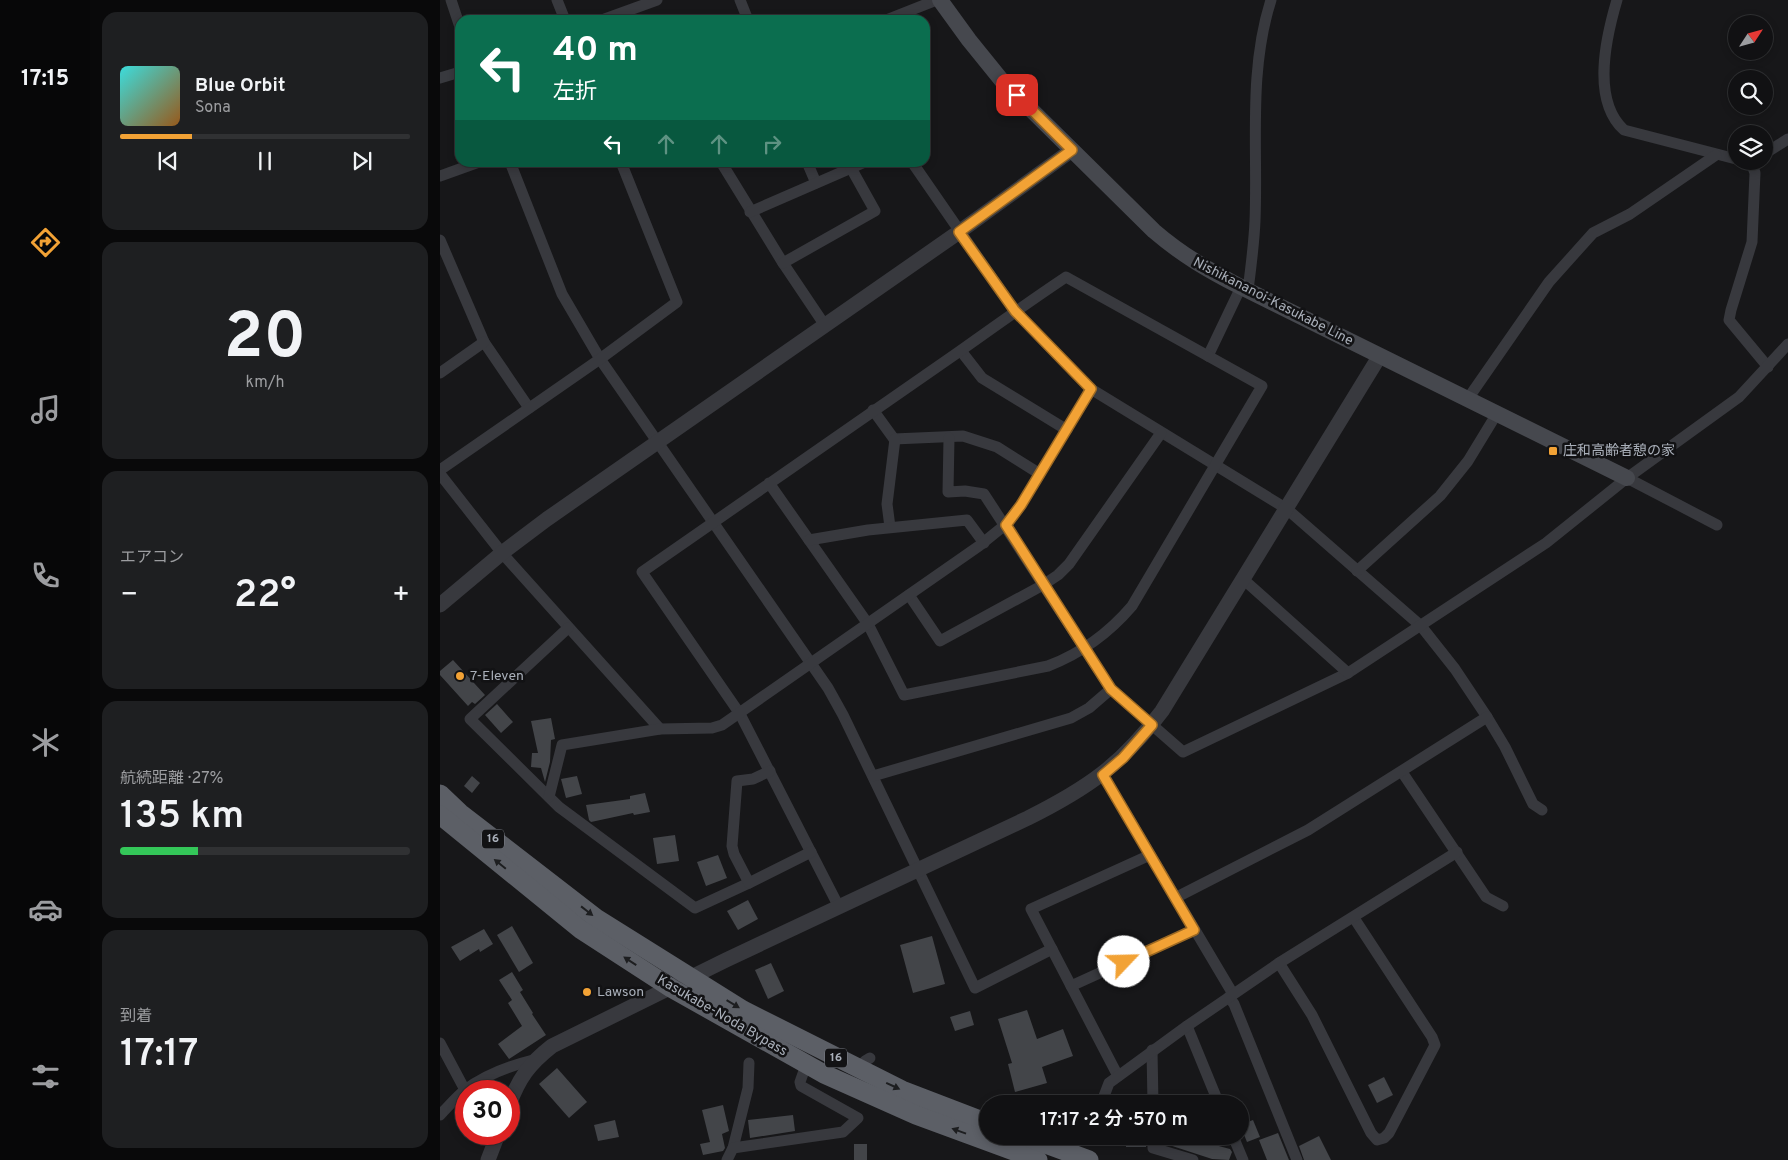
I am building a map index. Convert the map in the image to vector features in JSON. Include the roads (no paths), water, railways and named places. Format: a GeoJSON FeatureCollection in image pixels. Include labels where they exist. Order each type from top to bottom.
{"type":"FeatureCollection","features":[{"type":"Feature","properties":{"kind":"highway","name":"Kasukabe-Noda Bypass"},"geometry":{"type":"LineString","coordinates":[[440,794],[460,814],[596,918],[743,1010],[865,1064],[902,1090],[979,1120]]}},
{"type":"Feature","properties":{"kind":"highway","name":"Kasukabe-Noda Bypass"},"geometry":{"type":"LineString","coordinates":[[440,815],[580,929],[671,988],[806,1065],[916,1115],[1038,1160]]}},
{"type":"Feature","properties":{"kind":"highway"},"geometry":{"type":"LineString","coordinates":[[1048,1145],[1089,1160]]}},
{"type":"Feature","properties":{"kind":"main road","name":"Nishikananoi-Kasukabe Line"},"geometry":{"type":"LineString","coordinates":[[938,0],[1003,82],[1154,231],[1201,267],[1496,415],[1627,478]]}},
{"type":"Feature","properties":{"kind":"street"},"geometry":{"type":"LineString","coordinates":[[451,0],[456,15]]}},
{"type":"Feature","properties":{"kind":"street"},"geometry":{"type":"LineString","coordinates":[[557,0],[563,15]]}},
{"type":"Feature","properties":{"kind":"street"},"geometry":{"type":"LineString","coordinates":[[616,15],[657,0]]}},
{"type":"Feature","properties":{"kind":"street"},"geometry":{"type":"LineString","coordinates":[[740,0],[746,15]]}},
{"type":"Feature","properties":{"kind":"street"},"geometry":{"type":"LineString","coordinates":[[899,15],[938,0]]}},
{"type":"Feature","properties":{"kind":"street"},"geometry":{"type":"LineString","coordinates":[[1208,356],[1244,288],[1255,222],[1254,104],[1262,27],[1270,0]]}},
{"type":"Feature","properties":{"kind":"street"},"geometry":{"type":"LineString","coordinates":[[1617,0],[1609,25],[1603,85],[1615,122],[1624,130],[1728,157]]}},
{"type":"Feature","properties":{"kind":"street"},"geometry":{"type":"LineString","coordinates":[[440,78],[455,74]]}},
{"type":"Feature","properties":{"kind":"street"},"geometry":{"type":"LineString","coordinates":[[1773,148],[1788,138]]}},
{"type":"Feature","properties":{"kind":"street"},"geometry":{"type":"LineString","coordinates":[[440,605],[502,553],[656,441],[959,232],[1072,150]]}},
{"type":"Feature","properties":{"kind":"street"},"geometry":{"type":"LineString","coordinates":[[1467,400],[1549,282],[1593,233],[1630,214],[1716,155]]}},
{"type":"Feature","properties":{"kind":"street"},"geometry":{"type":"LineString","coordinates":[[440,176],[465,167]]}},
{"type":"Feature","properties":{"kind":"street"},"geometry":{"type":"LineString","coordinates":[[512,167],[562,294],[600,359],[812,662],[844,715],[975,988],[1052,949]]}},
{"type":"Feature","properties":{"kind":"street"},"geometry":{"type":"LineString","coordinates":[[440,470],[600,359],[677,302],[623,167]]}},
{"type":"Feature","properties":{"kind":"street"},"geometry":{"type":"LineString","coordinates":[[724,167],[750,212],[824,324]]}},
{"type":"Feature","properties":{"kind":"street"},"geometry":{"type":"LineString","coordinates":[[809,167],[816,183]]}},
{"type":"Feature","properties":{"kind":"street"},"geometry":{"type":"LineString","coordinates":[[915,167],[1015,311],[1091,389],[1287,509],[1421,626],[1455,669],[1487,717],[1505,747],[1533,804],[1542,810]]}},
{"type":"Feature","properties":{"kind":"street"},"geometry":{"type":"LineString","coordinates":[[750,212],[851,168],[875,211],[783,263]]}},
{"type":"Feature","properties":{"kind":"street"},"geometry":{"type":"LineString","coordinates":[[1754,170],[1752,242],[1730,310],[1729,320],[1768,367]]}},
{"type":"Feature","properties":{"kind":"street"},"geometry":{"type":"LineString","coordinates":[[440,240],[484,342],[529,408]]}},
{"type":"Feature","properties":{"kind":"street"},"geometry":{"type":"LineString","coordinates":[[769,483],[868,624],[904,695],[1048,666],[1084,649],[1118,622],[1132,606],[1262,386],[1066,277],[1015,311],[961,351],[874,410],[769,483],[713,522],[642,572],[740,714],[839,907]]}},
{"type":"Feature","properties":{"kind":"street"},"geometry":{"type":"LineString","coordinates":[[440,373],[484,342]]}},
{"type":"Feature","properties":{"kind":"street"},"geometry":{"type":"LineString","coordinates":[[949,438],[948,492],[965,491],[984,494],[1006,525],[1111,689],[1183,752],[1348,673],[1546,543],[1627,478],[1739,397],[1788,344]]}},
{"type":"Feature","properties":{"kind":"street"},"geometry":{"type":"LineString","coordinates":[[961,351],[982,378],[1067,430]]}},
{"type":"Feature","properties":{"kind":"street"},"geometry":{"type":"LineString","coordinates":[[519,1080],[533,1060],[552,1046],[1062,801],[1103,775],[1123,758],[1162,711],[1379,357]]}},
{"type":"Feature","properties":{"kind":"street"},"geometry":{"type":"LineString","coordinates":[[549,797],[562,746],[660,729],[712,728],[722,725],[984,542],[1006,525],[1040,474],[1091,389]]}},
{"type":"Feature","properties":{"kind":"street"},"geometry":{"type":"LineString","coordinates":[[874,410],[895,439],[887,504],[890,528]]}},
{"type":"Feature","properties":{"kind":"street"},"geometry":{"type":"LineString","coordinates":[[1357,571],[1440,496],[1468,461],[1496,415]]}},
{"type":"Feature","properties":{"kind":"street"},"geometry":{"type":"LineString","coordinates":[[909,595],[940,641],[1044,585],[1069,564],[1161,433]]}},
{"type":"Feature","properties":{"kind":"street"},"geometry":{"type":"LineString","coordinates":[[895,439],[963,436],[997,447],[1040,474]]}},
{"type":"Feature","properties":{"kind":"street"},"geometry":{"type":"LineString","coordinates":[[440,474],[502,553],[660,729]]}},
{"type":"Feature","properties":{"kind":"street"},"geometry":{"type":"LineString","coordinates":[[1627,478],[1716,525]]}},
{"type":"Feature","properties":{"kind":"street"},"geometry":{"type":"LineString","coordinates":[[809,540],[890,528],[967,520],[984,542]]}},
{"type":"Feature","properties":{"kind":"street"},"geometry":{"type":"LineString","coordinates":[[1243,579],[1348,673]]}},
{"type":"Feature","properties":{"kind":"street"},"geometry":{"type":"LineString","coordinates":[[568,628],[470,719],[549,797],[577,821],[694,908],[811,852]]}},
{"type":"Feature","properties":{"kind":"street"},"geometry":{"type":"LineString","coordinates":[[872,776],[1071,718],[1088,708],[1111,689]]}},
{"type":"Feature","properties":{"kind":"street"},"geometry":{"type":"LineString","coordinates":[[1175,898],[1308,830],[1487,717]]}},
{"type":"Feature","properties":{"kind":"street"},"geometry":{"type":"LineString","coordinates":[[749,883],[734,854],[732,846],[737,781],[752,779],[770,771]]}},
{"type":"Feature","properties":{"kind":"street"},"geometry":{"type":"LineString","coordinates":[[1402,772],[1486,897],[1504,906]]}},
{"type":"Feature","properties":{"kind":"street"},"geometry":{"type":"LineString","coordinates":[[1103,775],[1231,996],[1297,1160]]}},
{"type":"Feature","properties":{"kind":"street"},"geometry":{"type":"LineString","coordinates":[[1104,1095],[1109,1083],[1152,1050],[1279,963],[1354,918],[1457,852]]}},
{"type":"Feature","properties":{"kind":"street"},"geometry":{"type":"LineString","coordinates":[[1118,1076],[1030,909],[1150,855]]}},
{"type":"Feature","properties":{"kind":"street"},"geometry":{"type":"LineString","coordinates":[[1279,963],[1312,1015],[1371,1133],[1377,1140],[1384,1138],[1389,1133],[1435,1045],[1432,1037],[1354,918]]}},
{"type":"Feature","properties":{"kind":"street"},"geometry":{"type":"LineString","coordinates":[[1072,986],[1194,930]]}},
{"type":"Feature","properties":{"kind":"street"},"geometry":{"type":"LineString","coordinates":[[1187,1026],[1215,1095]]}},
{"type":"Feature","properties":{"kind":"street"},"geometry":{"type":"LineString","coordinates":[[440,1042],[460,1080]]}},
{"type":"Feature","properties":{"kind":"street"},"geometry":{"type":"LineString","coordinates":[[1152,1050],[1153,1095]]}},
{"type":"Feature","properties":{"kind":"street"},"geometry":{"type":"LineString","coordinates":[[484,1080],[513,1065],[533,1060]]}},
{"type":"Feature","properties":{"kind":"street"},"geometry":{"type":"LineString","coordinates":[[727,1160],[733,1148],[748,1088],[749,1063]]}},
{"type":"Feature","properties":{"kind":"street"},"geometry":{"type":"LineString","coordinates":[[733,1148],[844,1132],[858,1118],[801,1086],[800,1082],[806,1065]]}},
{"type":"Feature","properties":{"kind":"street"},"geometry":{"type":"LineString","coordinates":[[440,1115],[455,1100]]}},
{"type":"Feature","properties":{"kind":"street"},"geometry":{"type":"LineString","coordinates":[[488,1160],[494,1145]]}},
{"type":"Feature","properties":{"kind":"street"},"geometry":{"type":"LineString","coordinates":[[1153,1145],[1153,1148],[1193,1160]]}},
{"type":"Feature","properties":{"kind":"street"},"geometry":{"type":"LineString","coordinates":[[1237,1145],[1243,1160]]}},
{"type":"Feature","properties":{"kind":"place","name":"庄和高齢者憩の家"},"geometry":{"type":"Point","coordinates":[1553,451]}},
{"type":"Feature","properties":{"kind":"place","name":"7-Eleven"},"geometry":{"type":"Point","coordinates":[460,676]}},
{"type":"Feature","properties":{"kind":"place","name":"Lawson"},"geometry":{"type":"Point","coordinates":[587,992]}}]}
